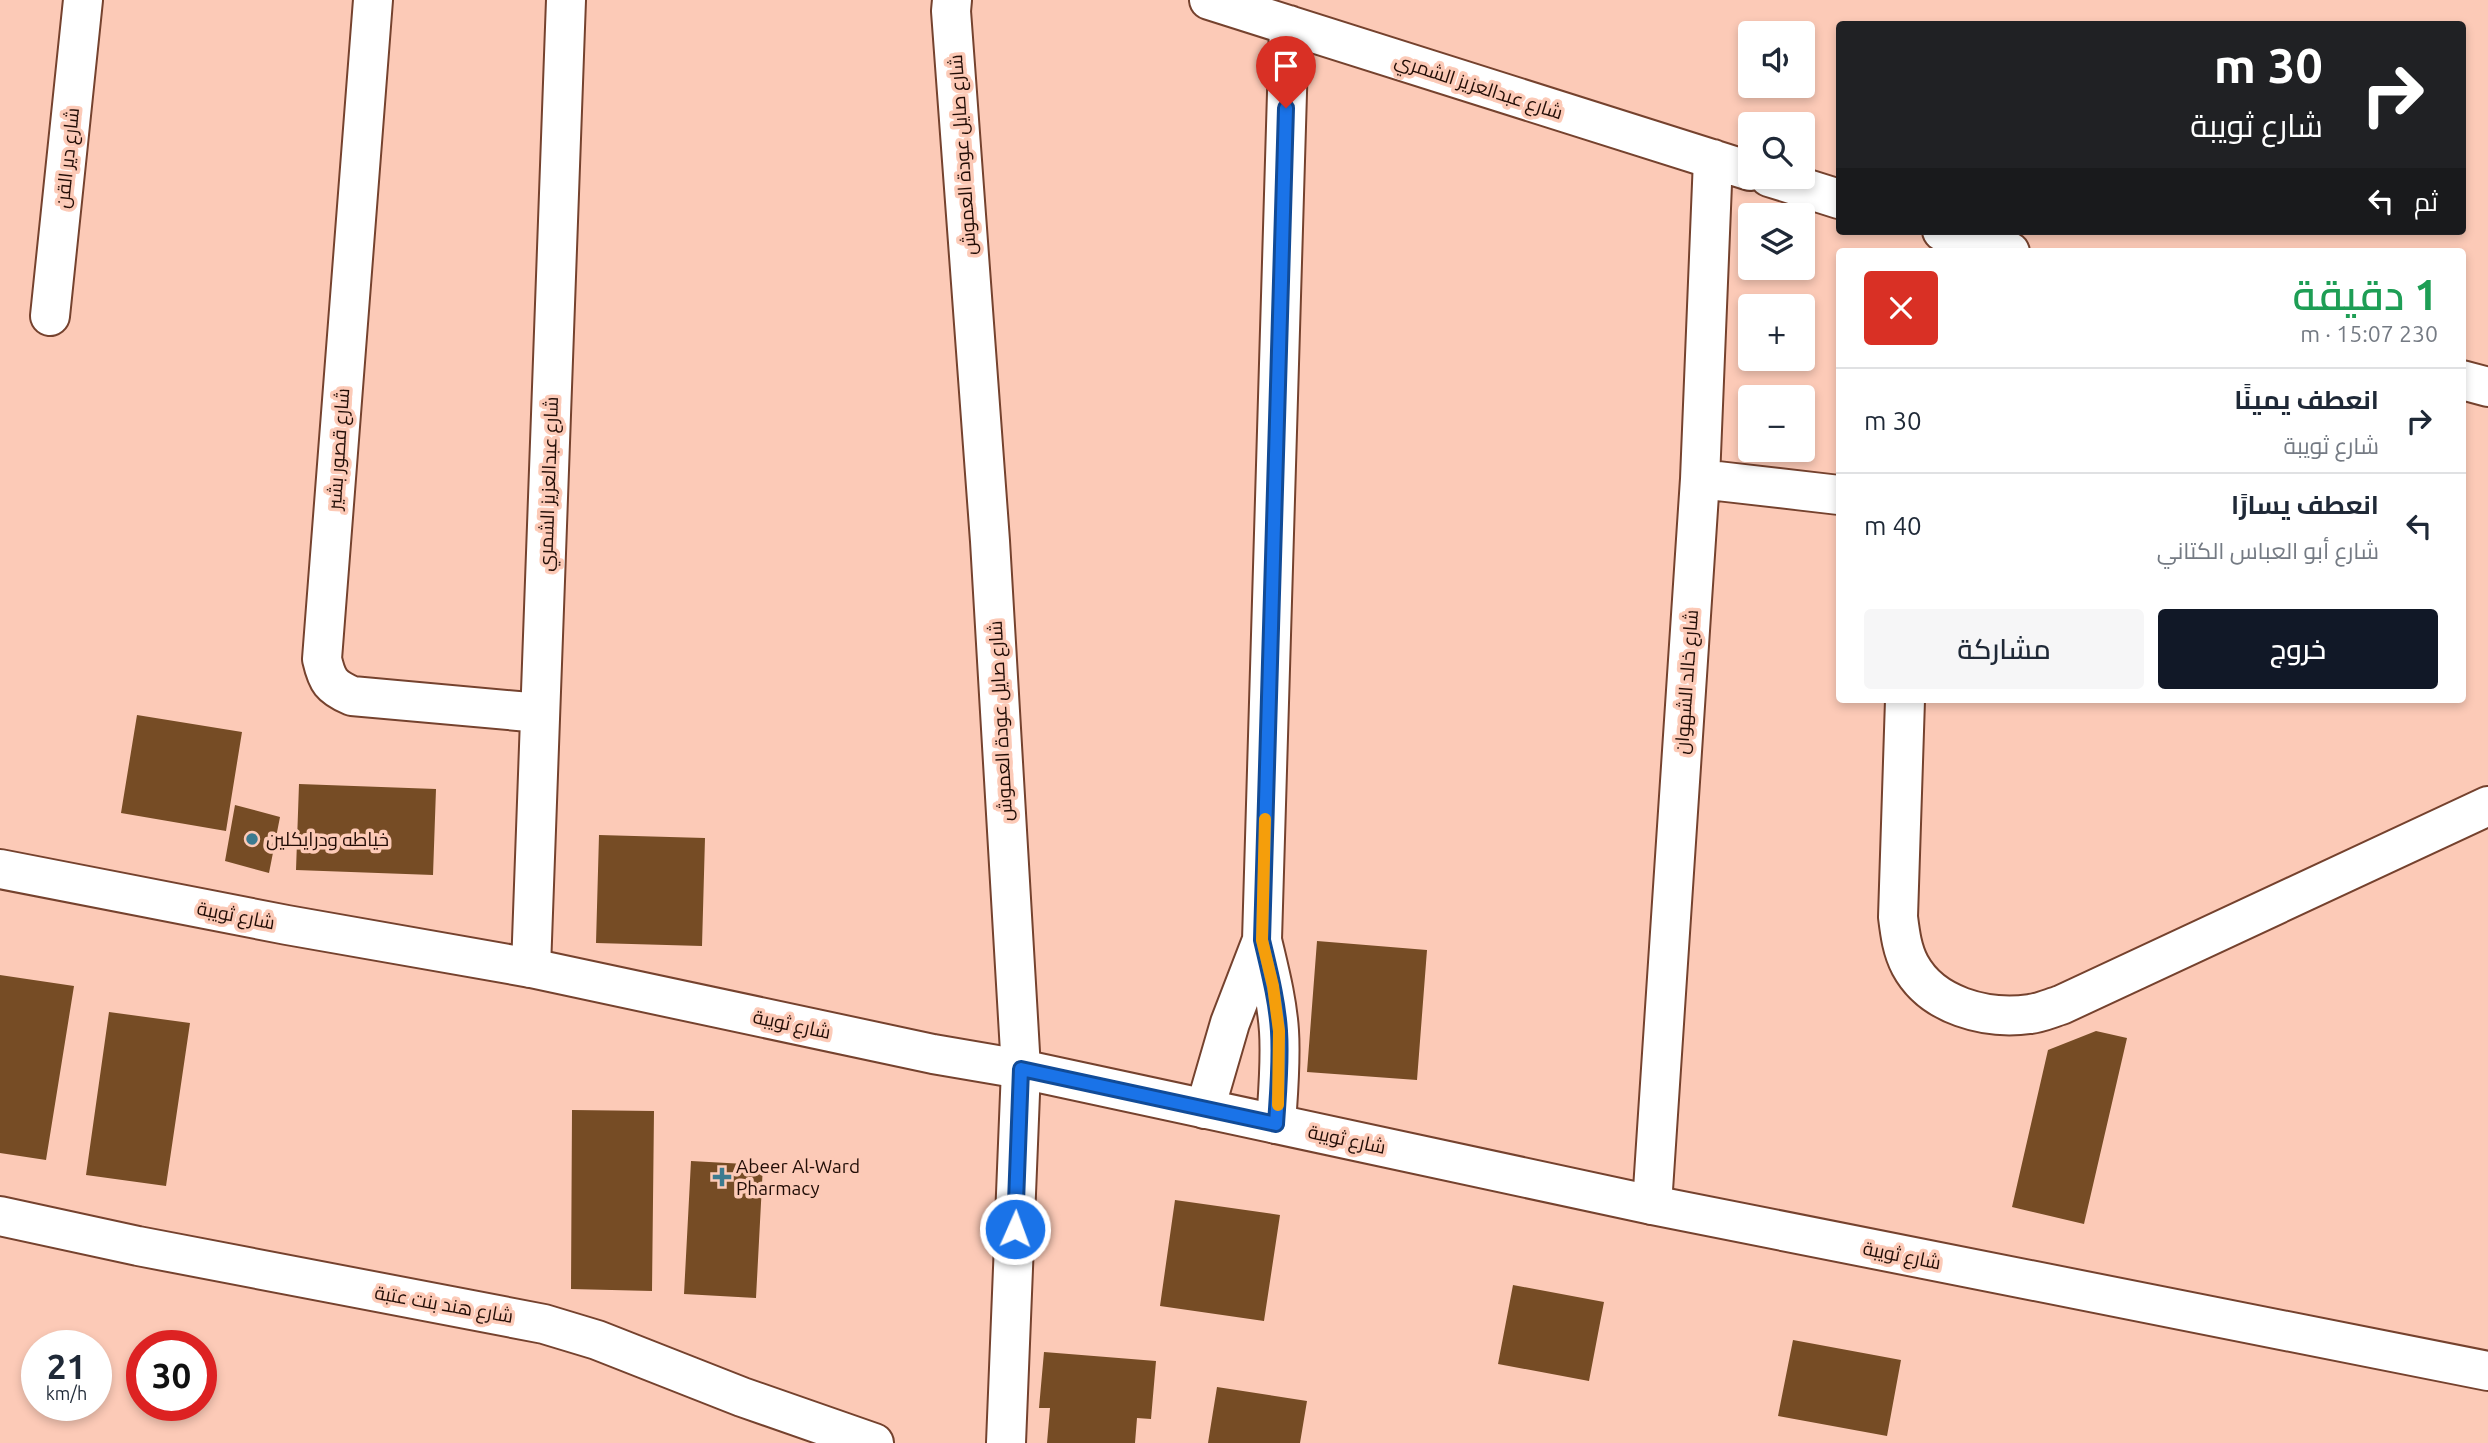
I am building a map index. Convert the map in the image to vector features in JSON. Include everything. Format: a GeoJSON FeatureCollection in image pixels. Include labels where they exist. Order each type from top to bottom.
{"type":"FeatureCollection","features":[{"type":"Feature","properties":{"kind":"street","name":"شارع دير القن"},"geometry":{"type":"LineString","coordinates":[[50,316],[83,0]]}},
{"type":"Feature","properties":{"kind":"street","name":"شارع قصور بشير"},"geometry":{"type":"LineString","coordinates":[[373,0],[322,659],[327,678],[339,690],[352,696],[540,713]]}},
{"type":"Feature","properties":{"kind":"street","name":"شارع عبدالعزيز الشمري"},"geometry":{"type":"LineString","coordinates":[[531,968],[566,0]]}},
{"type":"Feature","properties":{"kind":"street","name":"شارع صايل عودة العموش"},"geometry":{"type":"LineString","coordinates":[[952,0],[990,541],[1021,1069],[1006,1443]]}},
{"type":"Feature","properties":{"kind":"street","name":"شارع عبدالعزيز الشمري"},"geometry":{"type":"LineString","coordinates":[[1209,0],[1738,167]]}},
{"type":"Feature","properties":{"kind":"street"},"geometry":{"type":"LineString","coordinates":[[1276,1124],[1280,1078],[1279,1031],[1273,986],[1262,940],[1289,25]]}},
{"type":"Feature","properties":{"kind":"street","name":"شارع خالد الشهوان"},"geometry":{"type":"LineString","coordinates":[[1652,1205],[1700,479],[1713,159]]}},
{"type":"Feature","properties":{"kind":"street"},"geometry":{"type":"LineString","coordinates":[[1807,189],[1836,198]]}},
{"type":"Feature","properties":{"kind":"street"},"geometry":{"type":"LineString","coordinates":[[1955,235],[1997,248]]}},
{"type":"Feature","properties":{"kind":"street"},"geometry":{"type":"LineString","coordinates":[[2466,381],[2488,387]]}},
{"type":"Feature","properties":{"kind":"street"},"geometry":{"type":"LineString","coordinates":[[1700,479],[1836,495]]}},
{"type":"Feature","properties":{"kind":"street"},"geometry":{"type":"LineString","coordinates":[[1905,703],[1898,917],[1902,943],[1910,965],[1924,984],[1942,998],[1960,1007],[1980,1012],[2030,1014],[2061,1005],[2488,806]]}},
{"type":"Feature","properties":{"kind":"street","name":"شارع ثويبة"},"geometry":{"type":"LineString","coordinates":[[0,869],[287,925],[531,968],[933,1054],[1021,1069],[1652,1205],[2488,1371]]}},
{"type":"Feature","properties":{"kind":"street"},"geometry":{"type":"LineString","coordinates":[[1205,1109],[1230,1023],[1262,940]]}},
{"type":"Feature","properties":{"kind":"street","name":"شارع هند بنت عتبة"},"geometry":{"type":"LineString","coordinates":[[0,1216],[138,1246],[544,1324],[597,1340],[742,1397],[874,1443]]}},
{"type":"Feature","properties":{"kind":"building"},"geometry":{"type":"Polygon","coordinates":[[[137,715],[242,732],[226,831],[121,813],[137,715]]]}},
{"type":"Feature","properties":{"kind":"building"},"geometry":{"type":"Polygon","coordinates":[[[299,784],[436,789],[433,875],[296,870],[299,784]]]}},
{"type":"Feature","properties":{"kind":"building","name":"خياطه ودرايكلين"},"geometry":{"type":"Polygon","coordinates":[[[235,805],[280,817],[269,873],[225,861],[235,805]]]}},
{"type":"Feature","properties":{"kind":"building"},"geometry":{"type":"Polygon","coordinates":[[[599,835],[705,838],[702,946],[596,943],[599,835]]]}},
{"type":"Feature","properties":{"kind":"building"},"geometry":{"type":"Polygon","coordinates":[[[1317,941],[1427,950],[1417,1080],[1307,1072],[1317,941]]]}},
{"type":"Feature","properties":{"kind":"building"},"geometry":{"type":"Polygon","coordinates":[[[0,975],[74,986],[46,1160],[0,1153],[0,975]]]}},
{"type":"Feature","properties":{"kind":"building"},"geometry":{"type":"Polygon","coordinates":[[[109,1012],[190,1023],[166,1186],[86,1175],[109,1012]]]}},
{"type":"Feature","properties":{"kind":"building"},"geometry":{"type":"Polygon","coordinates":[[[2096,1031],[2127,1038],[2084,1224],[2012,1207],[2048,1050],[2096,1031]]]}},
{"type":"Feature","properties":{"kind":"building"},"geometry":{"type":"Polygon","coordinates":[[[572,1110],[654,1111],[652,1291],[571,1289],[572,1110]]]}},
{"type":"Feature","properties":{"kind":"building"},"geometry":{"type":"Polygon","coordinates":[[[691,1161],[763,1165],[756,1298],[684,1294],[691,1161]]]}},
{"type":"Feature","properties":{"kind":"building"},"geometry":{"type":"Polygon","coordinates":[[[1175,1200],[1280,1215],[1264,1321],[1160,1306],[1175,1200]]]}},
{"type":"Feature","properties":{"kind":"building"},"geometry":{"type":"Polygon","coordinates":[[[1513,1285],[1604,1302],[1589,1381],[1498,1364],[1513,1285]]]}},
{"type":"Feature","properties":{"kind":"building"},"geometry":{"type":"Polygon","coordinates":[[[1793,1340],[1901,1360],[1887,1436],[1778,1416],[1793,1340]]]}},
{"type":"Feature","properties":{"kind":"building"},"geometry":{"type":"Polygon","coordinates":[[[1044,1352],[1156,1361],[1151,1419],[1137,1418],[1135,1443],[1047,1443],[1050,1408],[1039,1408],[1044,1352]]]}},
{"type":"Feature","properties":{"kind":"building"},"geometry":{"type":"Polygon","coordinates":[[[1217,1387],[1307,1401],[1300,1443],[1208,1443],[1217,1387]]]}},
{"type":"Feature","properties":{"kind":"slow traffic"},"geometry":{"type":"LineString","coordinates":[[1265,819],[1262,940],[1273,986],[1279,1031],[1278,1105]]}},
{"type":"Feature","properties":{"kind":"place","name":"خياطه ودرايكلين"},"geometry":{"type":"Point","coordinates":[252,839]}},
{"type":"Feature","properties":{"kind":"place","name":"Abeer Al-Ward Pharmacy"},"geometry":{"type":"Point","coordinates":[722,1177]}},
{"type":"Feature","properties":{"kind":"route"},"geometry":{"type":"LineString","coordinates":[[1015,1229],[1021,1069],[1276,1124],[1280,1078],[1279,1031],[1273,986],[1262,940],[1286,108]]}}]}
